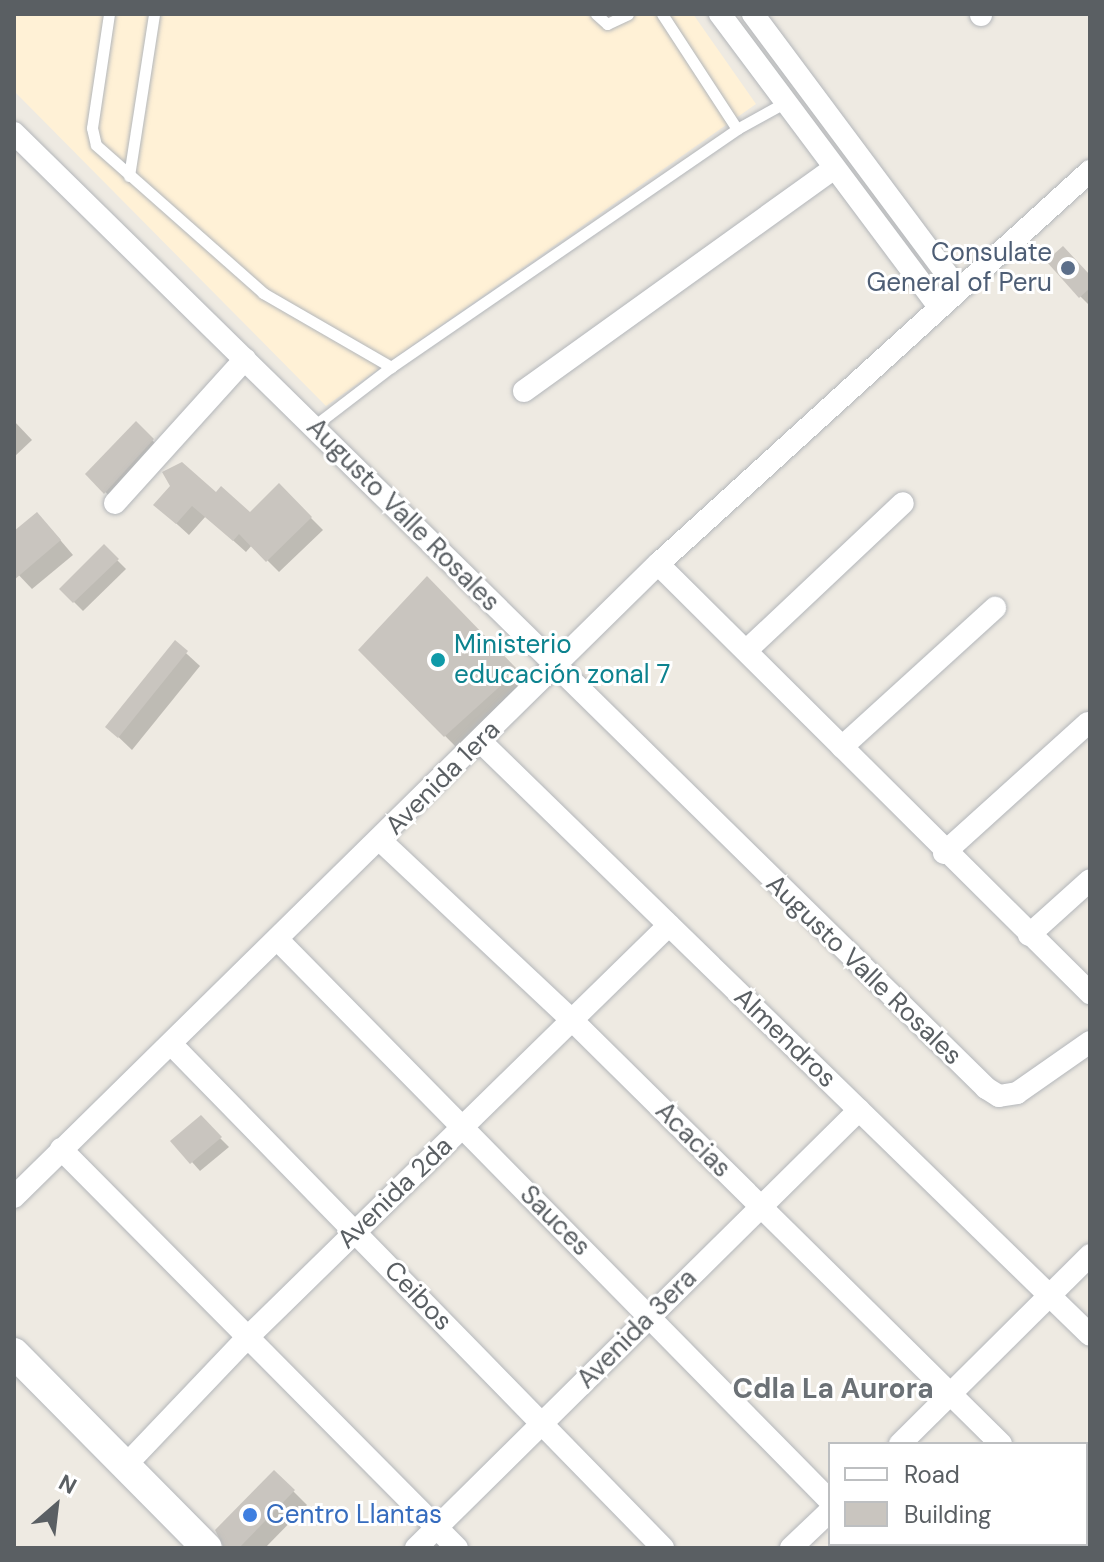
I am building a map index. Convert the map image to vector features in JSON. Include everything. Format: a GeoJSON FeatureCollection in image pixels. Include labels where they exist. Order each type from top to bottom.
{"type":"FeatureCollection","features":[{"type":"Feature","properties":{"kind":"main road"},"geometry":{"type":"LineString","coordinates":[[14,1353],[207,1548]]}},
{"type":"Feature","properties":{"kind":"main road"},"geometry":{"type":"LineString","coordinates":[[14,1376],[179,1548]]}},
{"type":"Feature","properties":{"kind":"street"},"geometry":{"type":"LineString","coordinates":[[720,14],[939,307]]}},
{"type":"Feature","properties":{"kind":"street"},"geometry":{"type":"LineString","coordinates":[[753,14],[959,290]]}},
{"type":"Feature","properties":{"kind":"street","name":"Augusto Valle Rosales"},"geometry":{"type":"LineString","coordinates":[[14,133],[556,668],[999,1096],[1017,1093],[1090,1042]]}},
{"type":"Feature","properties":{"kind":"street"},"geometry":{"type":"LineString","coordinates":[[524,391],[834,168]]}},
{"type":"Feature","properties":{"kind":"street","name":"Avenida 1era"},"geometry":{"type":"LineString","coordinates":[[14,1197],[279,941],[658,564],[1090,171]]}},
{"type":"Feature","properties":{"kind":"street"},"geometry":{"type":"LineString","coordinates":[[115,503],[245,359]]}},
{"type":"Feature","properties":{"kind":"street"},"geometry":{"type":"LineString","coordinates":[[747,650],[903,503]]}},
{"type":"Feature","properties":{"kind":"street"},"geometry":{"type":"LineString","coordinates":[[658,564],[747,650],[944,853],[1090,993]]}},
{"type":"Feature","properties":{"kind":"street"},"geometry":{"type":"LineString","coordinates":[[842,747],[995,608]]}},
{"type":"Feature","properties":{"kind":"street"},"geometry":{"type":"LineString","coordinates":[[944,853],[1088,723]]}},
{"type":"Feature","properties":{"kind":"street","name":"Almendros"},"geometry":{"type":"LineString","coordinates":[[480,741],[1090,1335]]}},
{"type":"Feature","properties":{"kind":"street","name":"Acacias"},"geometry":{"type":"LineString","coordinates":[[380,840],[572,1020],[999,1442]]}},
{"type":"Feature","properties":{"kind":"street"},"geometry":{"type":"LineString","coordinates":[[1029,935],[1090,880]]}},
{"type":"Feature","properties":{"kind":"street","name":"Avenida 2da"},"geometry":{"type":"LineString","coordinates":[[125,1466],[248,1337],[669,925]]}},
{"type":"Feature","properties":{"kind":"street","name":"Sauces"},"geometry":{"type":"LineString","coordinates":[[279,941],[828,1499]]}},
{"type":"Feature","properties":{"kind":"street","name":"Ceibos"},"geometry":{"type":"LineString","coordinates":[[172,1045],[663,1548]]}},
{"type":"Feature","properties":{"kind":"street","name":"Avenida 3era"},"geometry":{"type":"LineString","coordinates":[[416,1548],[859,1110]]}},
{"type":"Feature","properties":{"kind":"street"},"geometry":{"type":"LineString","coordinates":[[61,1149],[457,1548]]}},
{"type":"Feature","properties":{"kind":"street"},"geometry":{"type":"LineString","coordinates":[[902,1442],[1090,1255]]}},
{"type":"Feature","properties":{"kind":"street"},"geometry":{"type":"LineString","coordinates":[[791,1548],[828,1513]]}},
{"type":"Feature","properties":{"kind":"lane"},"geometry":{"type":"LineString","coordinates":[[109,14],[92,128],[96,145],[263,293],[391,367]]}},
{"type":"Feature","properties":{"kind":"lane"},"geometry":{"type":"LineString","coordinates":[[129,176],[154,14]]}},
{"type":"Feature","properties":{"kind":"lane"},"geometry":{"type":"LineString","coordinates":[[596,14],[607,24],[628,14]]}},
{"type":"Feature","properties":{"kind":"lane"},"geometry":{"type":"LineString","coordinates":[[662,14],[737,129]]}},
{"type":"Feature","properties":{"kind":"lane"},"geometry":{"type":"LineString","coordinates":[[314,426],[391,367],[737,129],[786,102]]}},
{"type":"Feature","properties":{"kind":"shaded area"},"geometry":{"type":"Polygon","coordinates":[[[14,14],[693,14],[756,104],[326,406],[14,91],[14,14]]]}},
{"type":"Feature","properties":{"kind":"building","name":"Consulate General of Peru"},"geometry":{"type":"Polygon","coordinates":[[[1063,246],[1090,275],[1090,288],[1079,298],[1046,261],[1063,246]]]}},
{"type":"Feature","properties":{"kind":"building"},"geometry":{"type":"Polygon","coordinates":[[[136,421],[154,439],[104,494],[85,474],[136,421]]]}},
{"type":"Feature","properties":{"kind":"building"},"geometry":{"type":"Polygon","coordinates":[[[182,462],[216,492],[221,486],[250,512],[279,483],[312,517],[266,562],[239,534],[233,541],[192,506],[176,524],[153,505],[170,486],[162,472],[182,462]]]}},
{"type":"Feature","properties":{"kind":"building"},"geometry":{"type":"Polygon","coordinates":[[[37,512],[61,540],[14,580],[14,531],[37,512]]]}},
{"type":"Feature","properties":{"kind":"building"},"geometry":{"type":"Polygon","coordinates":[[[104,544],[119,559],[73,603],[59,589],[104,544]]]}},
{"type":"Feature","properties":{"kind":"building","name":"Ministerio educación zonal 7"},"geometry":{"type":"Polygon","coordinates":[[[427,576],[518,670],[444,737],[358,650],[427,576]]]}},
{"type":"Feature","properties":{"kind":"building"},"geometry":{"type":"Polygon","coordinates":[[[175,640],[188,651],[118,738],[105,727],[175,640]]]}},
{"type":"Feature","properties":{"kind":"building"},"geometry":{"type":"Polygon","coordinates":[[[201,1115],[222,1137],[190,1164],[170,1141],[201,1115]]]}},
{"type":"Feature","properties":{"kind":"building","name":"Centro Llantas"},"geometry":{"type":"Polygon","coordinates":[[[274,1470],[295,1490],[239,1548],[224,1548],[215,1530],[274,1470]]]}},
{"type":"Feature","properties":{"kind":"place","name":"Consulate General of Peru"},"geometry":{"type":"Point","coordinates":[1068,268]}},
{"type":"Feature","properties":{"kind":"place","name":"Ministerio educación zonal 7"},"geometry":{"type":"Point","coordinates":[438,660]}},
{"type":"Feature","properties":{"kind":"place","name":"Centro Llantas"},"geometry":{"type":"Point","coordinates":[250,1515]}},
{"type":"Feature","properties":{"kind":"district","name":"Cdla La Aurora"},"geometry":{"type":"Point","coordinates":[833,1389]}}]}
